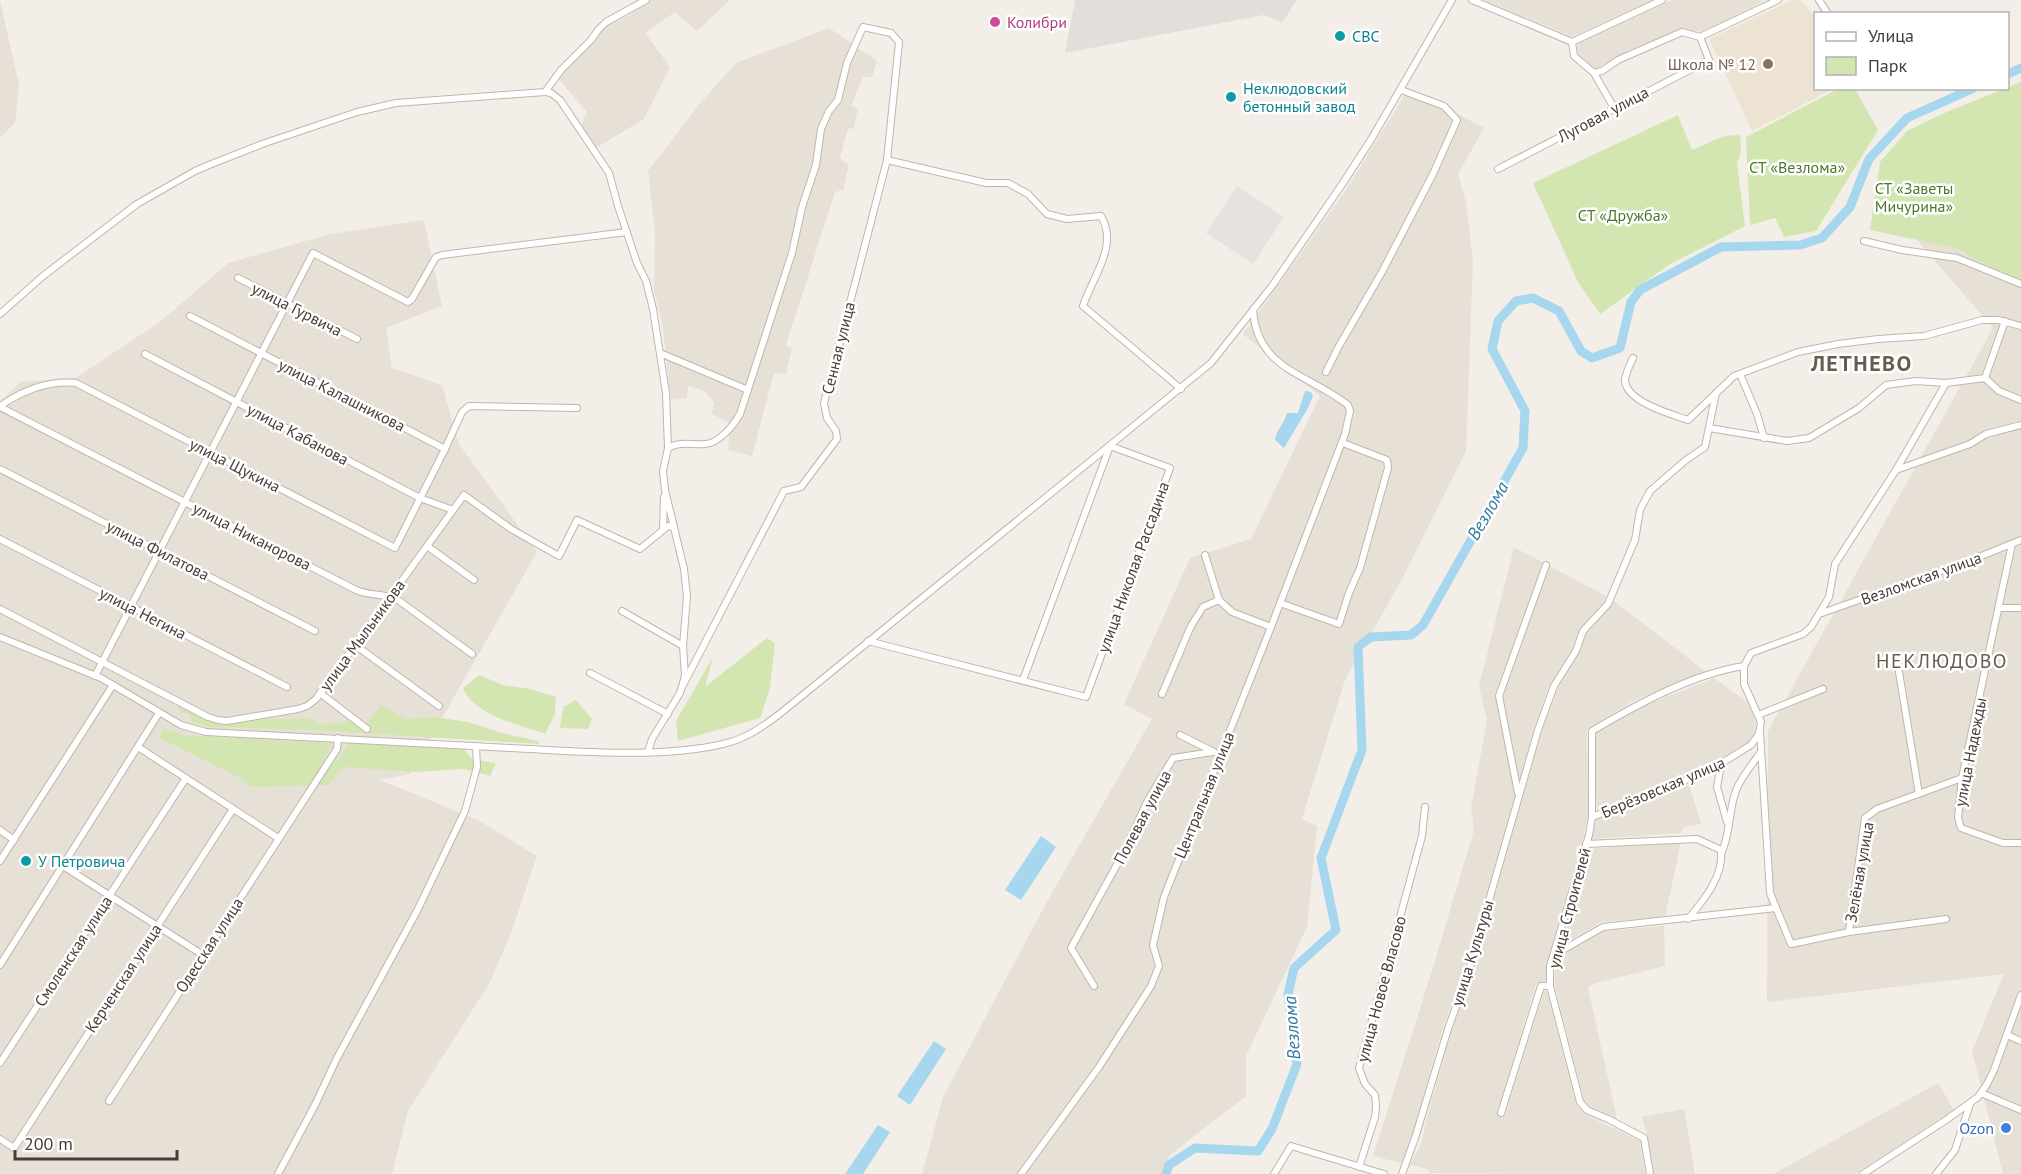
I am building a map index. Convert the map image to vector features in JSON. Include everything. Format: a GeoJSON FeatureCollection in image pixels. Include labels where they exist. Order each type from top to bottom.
{"type":"FeatureCollection","features":[{"type":"Feature","properties":{"kind":"street"},"geometry":{"type":"LineString","coordinates":[[545,92],[561,70],[606,22],[646,0]]}},
{"type":"Feature","properties":{"kind":"street"},"geometry":{"type":"LineString","coordinates":[[0,638],[95,676],[181,725],[197,730],[476,746],[648,752],[712,746],[751,734],[782,712],[1211,363],[1272,286],[1332,199],[1401,90],[1452,0]]}},
{"type":"Feature","properties":{"kind":"street"},"geometry":{"type":"LineString","coordinates":[[1472,0],[1572,42],[1662,0]]}},
{"type":"Feature","properties":{"kind":"street"},"geometry":{"type":"LineString","coordinates":[[1593,73],[1602,71],[1618,60],[1683,32],[1700,37],[1778,0]]}},
{"type":"Feature","properties":{"kind":"street","name":"Сенная улица"},"geometry":{"type":"LineString","coordinates":[[683,685],[784,491],[801,487],[837,439],[836,431],[827,418],[825,395],[887,160],[899,42],[891,33],[862,27],[847,63],[838,100],[829,111],[821,129],[816,165],[802,207],[792,253],[748,390]]}},
{"type":"Feature","properties":{"kind":"street","name":"Луговая улица"},"geometry":{"type":"LineString","coordinates":[[1498,169],[1709,60],[1700,37]]}},
{"type":"Feature","properties":{"kind":"street"},"geometry":{"type":"LineString","coordinates":[[1572,42],[1574,56],[1593,73],[1614,108]]}},
{"type":"Feature","properties":{"kind":"street"},"geometry":{"type":"LineString","coordinates":[[1326,372],[1383,272],[1433,174],[1456,120],[1444,106],[1401,90]]}},
{"type":"Feature","properties":{"kind":"street"},"geometry":{"type":"LineString","coordinates":[[0,314],[52,268],[137,204],[202,168],[265,143],[357,112],[396,103],[545,92],[556,96],[607,169],[637,263],[646,281],[660,353],[667,404],[668,448],[663,471],[665,490],[684,569],[687,596],[683,646],[685,666],[683,685],[652,739],[648,752]]}},
{"type":"Feature","properties":{"kind":"street"},"geometry":{"type":"LineString","coordinates":[[887,160],[970,180],[1008,183],[1028,194],[1047,214],[1067,219],[1101,216],[1107,226],[1105,259],[1089,288],[1083,306],[1181,389]]}},
{"type":"Feature","properties":{"kind":"street"},"geometry":{"type":"LineString","coordinates":[[95,676],[313,253],[408,302],[412,299],[436,257],[442,255],[627,232]]}},
{"type":"Feature","properties":{"kind":"street"},"geometry":{"type":"LineString","coordinates":[[1864,241],[1902,250],[1957,258],[2021,284]]}},
{"type":"Feature","properties":{"kind":"street","name":"улица Гурвича"},"geometry":{"type":"LineString","coordinates":[[238,278],[357,339]]}},
{"type":"Feature","properties":{"kind":"street","name":"Центральная улица"},"geometry":{"type":"LineString","coordinates":[[1021,1174],[1099,1066],[1151,986],[1159,966],[1154,945],[1164,897],[1343,443],[1350,411],[1348,405],[1292,372],[1267,351],[1256,331],[1253,309]]}},
{"type":"Feature","properties":{"kind":"street","name":"улица Калашникова"},"geometry":{"type":"LineString","coordinates":[[190,316],[445,449]]}},
{"type":"Feature","properties":{"kind":"street"},"geometry":{"type":"LineString","coordinates":[[1633,358],[1625,378],[1627,387],[1645,404],[1688,420],[1726,382],[1740,374],[1814,348],[1878,339],[1924,336],[1982,320],[2005,321],[2021,326]]}},
{"type":"Feature","properties":{"kind":"street"},"geometry":{"type":"LineString","coordinates":[[1985,378],[2005,321]]}},
{"type":"Feature","properties":{"kind":"street"},"geometry":{"type":"LineString","coordinates":[[660,353],[748,390],[738,419],[715,441],[706,444],[677,443],[668,448]]}},
{"type":"Feature","properties":{"kind":"street","name":"улица Кабанова"},"geometry":{"type":"LineString","coordinates":[[145,354],[420,498],[453,510]]}},
{"type":"Feature","properties":{"kind":"street"},"geometry":{"type":"LineString","coordinates":[[1740,374],[1757,414],[1764,438]]}},
{"type":"Feature","properties":{"kind":"street"},"geometry":{"type":"LineString","coordinates":[[1709,428],[1787,441],[1809,438],[1859,408],[1886,385],[1916,381],[1946,383],[1985,378],[1999,390],[2021,400]]}},
{"type":"Feature","properties":{"kind":"street","name":"улица Щукина"},"geometry":{"type":"LineString","coordinates":[[0,406],[32,389],[76,383],[395,548],[420,498]]}},
{"type":"Feature","properties":{"kind":"street"},"geometry":{"type":"LineString","coordinates":[[1848,932],[1791,944],[1770,893],[1761,722],[1744,684],[1744,666],[1751,653],[1803,634],[1821,613],[1829,597],[1834,564],[1896,470],[1946,383]]}},
{"type":"Feature","properties":{"kind":"street","name":"улица Культуры"},"geometry":{"type":"LineString","coordinates":[[1402,1174],[1468,970],[1538,730],[1554,686],[1576,651],[1584,631],[1608,604],[1635,540],[1640,510],[1650,491],[1705,447],[1716,393]]}},
{"type":"Feature","properties":{"kind":"street","name":"улица Никанорова"},"geometry":{"type":"LineString","coordinates":[[0,406],[27,422],[356,590],[391,596],[472,654]]}},
{"type":"Feature","properties":{"kind":"street"},"geometry":{"type":"LineString","coordinates":[[420,498],[462,412],[469,406],[576,408]]}},
{"type":"Feature","properties":{"kind":"street"},"geometry":{"type":"LineString","coordinates":[[1699,410],[1706,412],[1711,420]]}},
{"type":"Feature","properties":{"kind":"street"},"geometry":{"type":"LineString","coordinates":[[1896,470],[1970,444],[1986,434],[2021,425]]}},
{"type":"Feature","properties":{"kind":"street"},"geometry":{"type":"LineString","coordinates":[[1280,603],[1339,624],[1360,568],[1388,468],[1386,460],[1343,443]]}},
{"type":"Feature","properties":{"kind":"street","name":"улица Николая Рассадина"},"geometry":{"type":"LineString","coordinates":[[868,641],[1086,697],[1170,468],[1110,446],[1023,680]]}},
{"type":"Feature","properties":{"kind":"street","name":"улица Филатова"},"geometry":{"type":"LineString","coordinates":[[0,469],[315,631]]}},
{"type":"Feature","properties":{"kind":"street"},"geometry":{"type":"LineString","coordinates":[[663,530],[665,490]]}},
{"type":"Feature","properties":{"kind":"street","name":"улица Мыльникова"},"geometry":{"type":"LineString","coordinates":[[0,609],[218,720],[227,721],[298,709],[310,704],[464,495],[511,529],[559,556],[577,520],[640,549],[663,530]]}},
{"type":"Feature","properties":{"kind":"street"},"geometry":{"type":"LineString","coordinates":[[663,530],[668,525],[674,527]]}},
{"type":"Feature","properties":{"kind":"street","name":"улица Негина"},"geometry":{"type":"LineString","coordinates":[[0,539],[287,687]]}},
{"type":"Feature","properties":{"kind":"street","name":"Везломская улица"},"geometry":{"type":"LineString","coordinates":[[1821,613],[1964,563],[2021,540]]}},
{"type":"Feature","properties":{"kind":"street","name":"улица Надежды"},"geometry":{"type":"LineString","coordinates":[[2012,544],[1962,778],[1958,818],[1961,828],[2003,843],[2021,843]]}},
{"type":"Feature","properties":{"kind":"street"},"geometry":{"type":"LineString","coordinates":[[427,546],[474,580]]}},
{"type":"Feature","properties":{"kind":"street"},"geometry":{"type":"LineString","coordinates":[[1205,555],[1219,600],[1232,612],[1271,627]]}},
{"type":"Feature","properties":{"kind":"street"},"geometry":{"type":"LineString","coordinates":[[1519,797],[1499,696],[1546,565]]}},
{"type":"Feature","properties":{"kind":"street"},"geometry":{"type":"LineString","coordinates":[[1162,694],[1191,626],[1203,607],[1219,600]]}},
{"type":"Feature","properties":{"kind":"street"},"geometry":{"type":"LineString","coordinates":[[1999,608],[2021,608]]}},
{"type":"Feature","properties":{"kind":"street"},"geometry":{"type":"LineString","coordinates":[[622,611],[683,646]]}},
{"type":"Feature","properties":{"kind":"street"},"geometry":{"type":"LineString","coordinates":[[355,645],[439,706]]}},
{"type":"Feature","properties":{"kind":"street","name":"улица Строителей"},"geometry":{"type":"LineString","coordinates":[[1650,1174],[1644,1138],[1587,1110],[1580,1102],[1550,986],[1550,966],[1592,817],[1592,731],[1639,703],[1712,674],[1744,666]]}},
{"type":"Feature","properties":{"kind":"street"},"geometry":{"type":"LineString","coordinates":[[1899,672],[1919,794]]}},
{"type":"Feature","properties":{"kind":"street"},"geometry":{"type":"LineString","coordinates":[[590,673],[668,714]]}},
{"type":"Feature","properties":{"kind":"street"},"geometry":{"type":"LineString","coordinates":[[0,861],[113,685]]}},
{"type":"Feature","properties":{"kind":"street"},"geometry":{"type":"LineString","coordinates":[[1758,715],[1823,689]]}},
{"type":"Feature","properties":{"kind":"street"},"geometry":{"type":"LineString","coordinates":[[320,693],[368,729]]}},
{"type":"Feature","properties":{"kind":"street"},"geometry":{"type":"LineString","coordinates":[[0,965],[159,713]]}},
{"type":"Feature","properties":{"kind":"street","name":"Берёзовская улица"},"geometry":{"type":"LineString","coordinates":[[1592,817],[1721,765],[1751,746],[1760,734],[1760,729]]}},
{"type":"Feature","properties":{"kind":"street"},"geometry":{"type":"LineString","coordinates":[[1180,735],[1213,752],[1221,753]]}},
{"type":"Feature","properties":{"kind":"street","name":"Одесская улица"},"geometry":{"type":"LineString","coordinates":[[109,1101],[337,749],[338,738]]}},
{"type":"Feature","properties":{"kind":"street"},"geometry":{"type":"LineString","coordinates":[[278,1174],[337,1058],[417,911],[465,811],[477,767],[476,746]]}},
{"type":"Feature","properties":{"kind":"street"},"geometry":{"type":"LineString","coordinates":[[138,747],[278,838]]}},
{"type":"Feature","properties":{"kind":"street"},"geometry":{"type":"LineString","coordinates":[[1721,854],[1726,845],[1728,825],[1737,788],[1761,751]]}},
{"type":"Feature","properties":{"kind":"street","name":"Полевая улица"},"geometry":{"type":"LineString","coordinates":[[1094,986],[1071,948],[1125,850],[1147,802],[1173,758],[1213,752]]}},
{"type":"Feature","properties":{"kind":"street"},"geometry":{"type":"LineString","coordinates":[[1721,765],[1717,787],[1728,825]]}},
{"type":"Feature","properties":{"kind":"street","name":"Смоленская улица"},"geometry":{"type":"LineString","coordinates":[[0,1063],[186,778]]}},
{"type":"Feature","properties":{"kind":"street","name":"Зелёная улица"},"geometry":{"type":"LineString","coordinates":[[1946,919],[1848,932],[1865,818],[1878,809],[1962,778]]}},
{"type":"Feature","properties":{"kind":"street","name":"улица Новое Власово"},"geometry":{"type":"LineString","coordinates":[[1359,1167],[1375,1117],[1376,1106],[1375,1095],[1365,1084],[1359,1068],[1422,836],[1425,807]]}},
{"type":"Feature","properties":{"kind":"street","name":"Керченская улица"},"geometry":{"type":"LineString","coordinates":[[0,1139],[14,1148],[233,809]]}},
{"type":"Feature","properties":{"kind":"street"},"geometry":{"type":"LineString","coordinates":[[0,830],[14,840]]}},
{"type":"Feature","properties":{"kind":"street"},"geometry":{"type":"LineString","coordinates":[[1586,844],[1697,839],[1721,850],[1722,861],[1713,886],[1688,919]]}},
{"type":"Feature","properties":{"kind":"street"},"geometry":{"type":"LineString","coordinates":[[63,866],[203,955]]}},
{"type":"Feature","properties":{"kind":"street"},"geometry":{"type":"LineString","coordinates":[[1553,955],[1603,927],[1776,908]]}},
{"type":"Feature","properties":{"kind":"street"},"geometry":{"type":"LineString","coordinates":[[1501,1113],[1540,986],[1550,986]]}},
{"type":"Feature","properties":{"kind":"street"},"geometry":{"type":"LineString","coordinates":[[1863,1174],[1970,1104],[1981,1093],[1991,1078],[2021,995]]}},
{"type":"Feature","properties":{"kind":"street"},"geometry":{"type":"LineString","coordinates":[[2007,1035],[2021,1041]]}},
{"type":"Feature","properties":{"kind":"street"},"geometry":{"type":"LineString","coordinates":[[1981,1093],[2021,1110]]}},
{"type":"Feature","properties":{"kind":"street"},"geometry":{"type":"LineString","coordinates":[[1936,1174],[1955,1150],[1970,1104]]}},
{"type":"Feature","properties":{"kind":"street"},"geometry":{"type":"LineString","coordinates":[[1274,1174],[1291,1146],[1369,1172],[1384,1174]]}},
{"type":"Feature","properties":{"kind":"shaded area"},"geometry":{"type":"Polygon","coordinates":[[[0,0],[19,85],[15,123],[0,138],[0,0]]]}},
{"type":"Feature","properties":{"kind":"shaded area"},"geometry":{"type":"Polygon","coordinates":[[[650,0],[730,0],[697,31],[675,12],[645,33],[670,67],[644,119],[596,148],[580,128],[587,112],[557,77],[575,55],[608,25],[628,16],[650,0]]]}},
{"type":"Feature","properties":{"kind":"shaded area","name":"Колибри"},"geometry":{"type":"Polygon","coordinates":[[[1075,0],[1297,0],[1282,23],[1264,15],[1065,53],[1075,0]]]}},
{"type":"Feature","properties":{"kind":"shaded area"},"geometry":{"type":"Polygon","coordinates":[[[1484,0],[1652,0],[1572,37],[1484,0]]]}},
{"type":"Feature","properties":{"kind":"shaded area"},"geometry":{"type":"Polygon","coordinates":[[[1672,0],[1765,0],[1700,32],[1682,30],[1672,33],[1630,50],[1600,67],[1595,68],[1578,54],[1577,45],[1581,42],[1672,0]]]}},
{"type":"Feature","properties":{"kind":"shaded area","name":"Школа № 12"},"geometry":{"type":"Polygon","coordinates":[[[1792,0],[1800,0],[1814,16],[1814,90],[1831,90],[1752,131],[1709,39],[1792,0]]]}},
{"type":"Feature","properties":{"kind":"shaded area"},"geometry":{"type":"Polygon","coordinates":[[[829,28],[877,61],[872,77],[863,77],[851,106],[858,108],[854,128],[848,129],[840,158],[849,165],[843,190],[835,192],[786,345],[792,348],[786,374],[774,373],[752,456],[728,450],[730,423],[712,414],[714,403],[705,391],[688,386],[687,398],[671,400],[662,322],[654,291],[655,233],[648,171],[701,102],[736,63],[829,28]]]}},
{"type":"Feature","properties":{"kind":"shaded area"},"geometry":{"type":"Polygon","coordinates":[[[1409,88],[1484,128],[1458,174],[1466,202],[1473,261],[1466,451],[1402,579],[1345,680],[1302,819],[1317,826],[1307,927],[1246,1056],[1246,1096],[1170,1155],[1162,1174],[922,1174],[943,1097],[1050,896],[1152,719],[1124,704],[1190,558],[1251,539],[1320,396],[1243,334],[1346,190],[1409,88]]]}},
{"type":"Feature","properties":{"kind":"shaded area"},"geometry":{"type":"Polygon","coordinates":[[[1237,186],[1284,217],[1253,264],[1206,233],[1237,186]]]}},
{"type":"Feature","properties":{"kind":"shaded area","name":"НЕКЛЮДОВО"},"geometry":{"type":"Polygon","coordinates":[[[1889,208],[2021,258],[2021,1174],[2003,1174],[1972,1051],[2004,974],[1767,1002],[1768,731],[1993,328],[1889,208]]]}},
{"type":"Feature","properties":{"kind":"shaded area"},"geometry":{"type":"Polygon","coordinates":[[[424,220],[442,306],[386,328],[392,368],[442,385],[459,444],[537,552],[410,774],[380,780],[478,820],[537,856],[511,934],[489,984],[408,1111],[392,1174],[0,1174],[0,402],[20,382],[77,377],[161,321],[228,263],[330,234],[424,220]]]}},
{"type":"Feature","properties":{"kind":"shaded area"},"geometry":{"type":"Polygon","coordinates":[[[1514,547],[1606,596],[1604,602],[1580,628],[1572,649],[1550,684],[1534,728],[1485,910],[1443,1028],[1418,1114],[1414,1138],[1401,1163],[1373,1156],[1474,830],[1471,808],[1487,720],[1479,686],[1514,547]]]}},
{"type":"Feature","properties":{"kind":"shaded area"},"geometry":{"type":"Polygon","coordinates":[[[1614,601],[1706,672],[1637,699],[1587,729],[1588,816],[1584,834],[1546,965],[1546,982],[1539,982],[1536,985],[1497,1113],[1500,1117],[1505,1115],[1544,991],[1547,991],[1576,1105],[1584,1114],[1640,1141],[1645,1174],[1430,1173],[1427,1169],[1410,1165],[1422,1141],[1452,1030],[1473,971],[1542,731],[1558,688],[1579,653],[1587,633],[1614,601]]]}},
{"type":"Feature","properties":{"kind":"shaded area"},"geometry":{"type":"Polygon","coordinates":[[[1714,678],[1747,702],[1756,723],[1755,733],[1748,742],[1707,767],[1597,810],[1592,731],[1641,707],[1714,678]]]}},
{"type":"Feature","properties":{"kind":"shaded area"},"geometry":{"type":"Polygon","coordinates":[[[1689,784],[1701,824],[1684,827],[1681,833],[1592,839],[1596,820],[1689,784]]]}},
{"type":"Feature","properties":{"kind":"shaded area"},"geometry":{"type":"Polygon","coordinates":[[[1681,842],[1665,917],[1601,922],[1561,946],[1589,849],[1681,842]]]}},
{"type":"Feature","properties":{"kind":"shaded area"},"geometry":{"type":"Polygon","coordinates":[[[1664,926],[1665,966],[1592,984],[1588,987],[1617,1119],[1590,1106],[1584,1100],[1555,986],[1555,966],[1557,958],[1604,931],[1664,926]]]}},
{"type":"Feature","properties":{"kind":"shaded area"},"geometry":{"type":"Polygon","coordinates":[[[1938,1083],[1954,1110],[1855,1174],[1773,1174],[1938,1083]]]}},
{"type":"Feature","properties":{"kind":"shaded area"},"geometry":{"type":"Polygon","coordinates":[[[1684,1109],[1695,1174],[1654,1174],[1642,1117],[1684,1109]]]}},
{"type":"Feature","properties":{"kind":"green space","name":"СТ «Заветы Мичурина»"},"geometry":{"type":"Polygon","coordinates":[[[2021,82],[2021,281],[1980,262],[1960,249],[1870,230],[1880,162],[1907,131],[2001,90],[2009,90],[2009,87],[2021,82]]]}},
{"type":"Feature","properties":{"kind":"green space","name":"СТ «Везлома»"},"geometry":{"type":"Polygon","coordinates":[[[1836,90],[1856,90],[1878,130],[1816,231],[1784,237],[1775,218],[1750,225],[1746,137],[1836,90]]]}},
{"type":"Feature","properties":{"kind":"green space","name":"СТ «Дружба»"},"geometry":{"type":"Polygon","coordinates":[[[1678,115],[1692,150],[1724,136],[1740,135],[1741,152],[1737,163],[1745,226],[1670,264],[1600,314],[1578,282],[1533,183],[1678,115]]]}},
{"type":"Feature","properties":{"kind":"green space"},"geometry":{"type":"Polygon","coordinates":[[[767,638],[775,643],[770,688],[760,718],[678,741],[676,721],[713,657],[705,687],[767,638]]]}},
{"type":"Feature","properties":{"kind":"green space"},"geometry":{"type":"Polygon","coordinates":[[[479,675],[503,685],[531,689],[556,697],[555,714],[545,734],[498,718],[468,697],[463,688],[479,675]]]}},
{"type":"Feature","properties":{"kind":"green space"},"geometry":{"type":"Polygon","coordinates":[[[576,700],[592,719],[588,729],[560,728],[563,707],[576,700]]]}},
{"type":"Feature","properties":{"kind":"green space"},"geometry":{"type":"Polygon","coordinates":[[[179,705],[217,725],[266,719],[310,718],[318,724],[345,723],[347,718],[366,725],[381,705],[407,719],[434,717],[468,722],[538,741],[539,744],[313,730],[209,727],[192,722],[190,715],[178,710],[179,705]]]}},
{"type":"Feature","properties":{"kind":"green space"},"geometry":{"type":"Polygon","coordinates":[[[163,728],[184,735],[332,743],[325,759],[339,759],[349,743],[464,749],[472,759],[496,763],[490,776],[463,769],[416,772],[344,767],[328,785],[251,787],[239,777],[159,738],[163,728]]]}},
{"type":"Feature","properties":{"kind":"water"},"geometry":{"type":"Polygon","coordinates":[[[1305,391],[1311,392],[1313,396],[1284,448],[1275,440],[1276,436],[1287,413],[1298,413],[1305,391]]]}},
{"type":"Feature","properties":{"kind":"water"},"geometry":{"type":"Polygon","coordinates":[[[1041,836],[1056,847],[1021,900],[1005,890],[1041,836]]]}},
{"type":"Feature","properties":{"kind":"water"},"geometry":{"type":"Polygon","coordinates":[[[934,1041],[946,1049],[910,1105],[897,1096],[934,1041]]]}},
{"type":"Feature","properties":{"kind":"water"},"geometry":{"type":"Polygon","coordinates":[[[878,1125],[890,1132],[863,1174],[845,1174],[878,1125]]]}},
{"type":"Feature","properties":{"kind":"waterway","name":"Везлома"},"geometry":{"type":"LineString","coordinates":[[2009,74],[2021,68]]}},
{"type":"Feature","properties":{"kind":"waterway","name":"Везлома"},"geometry":{"type":"LineString","coordinates":[[1166,1174],[1169,1165],[1195,1148],[1258,1151],[1272,1129],[1297,1064],[1288,994],[1294,968],[1336,930],[1321,858],[1362,750],[1358,647],[1371,637],[1411,635],[1423,625],[1523,448],[1525,411],[1492,349],[1498,321],[1516,301],[1533,298],[1559,311],[1581,351],[1592,358],[1620,348],[1631,302],[1640,290],[1721,247],[1800,245],[1822,238],[1850,207],[1869,159],[1907,118],[1970,90]]}},
{"type":"Feature","properties":{"kind":"place","name":"Колибри"},"geometry":{"type":"Point","coordinates":[995,22]}},
{"type":"Feature","properties":{"kind":"place","name":"СВС"},"geometry":{"type":"Point","coordinates":[1340,36]}},
{"type":"Feature","properties":{"kind":"place","name":"Школа № 12"},"geometry":{"type":"Point","coordinates":[1768,64]}},
{"type":"Feature","properties":{"kind":"place","name":"Неклюдовский бетонный завод"},"geometry":{"type":"Point","coordinates":[1231,97]}},
{"type":"Feature","properties":{"kind":"place","name":"У Петровича"},"geometry":{"type":"Point","coordinates":[26,861]}},
{"type":"Feature","properties":{"kind":"place","name":"Ozon"},"geometry":{"type":"Point","coordinates":[2006,1128]}},
{"type":"Feature","properties":{"kind":"district","name":"ЛЕТНЕВО"},"geometry":{"type":"Point","coordinates":[1862,363]}},
{"type":"Feature","properties":{"kind":"district","name":"НЕКЛЮДОВО"},"geometry":{"type":"Point","coordinates":[1942,661]}}]}
